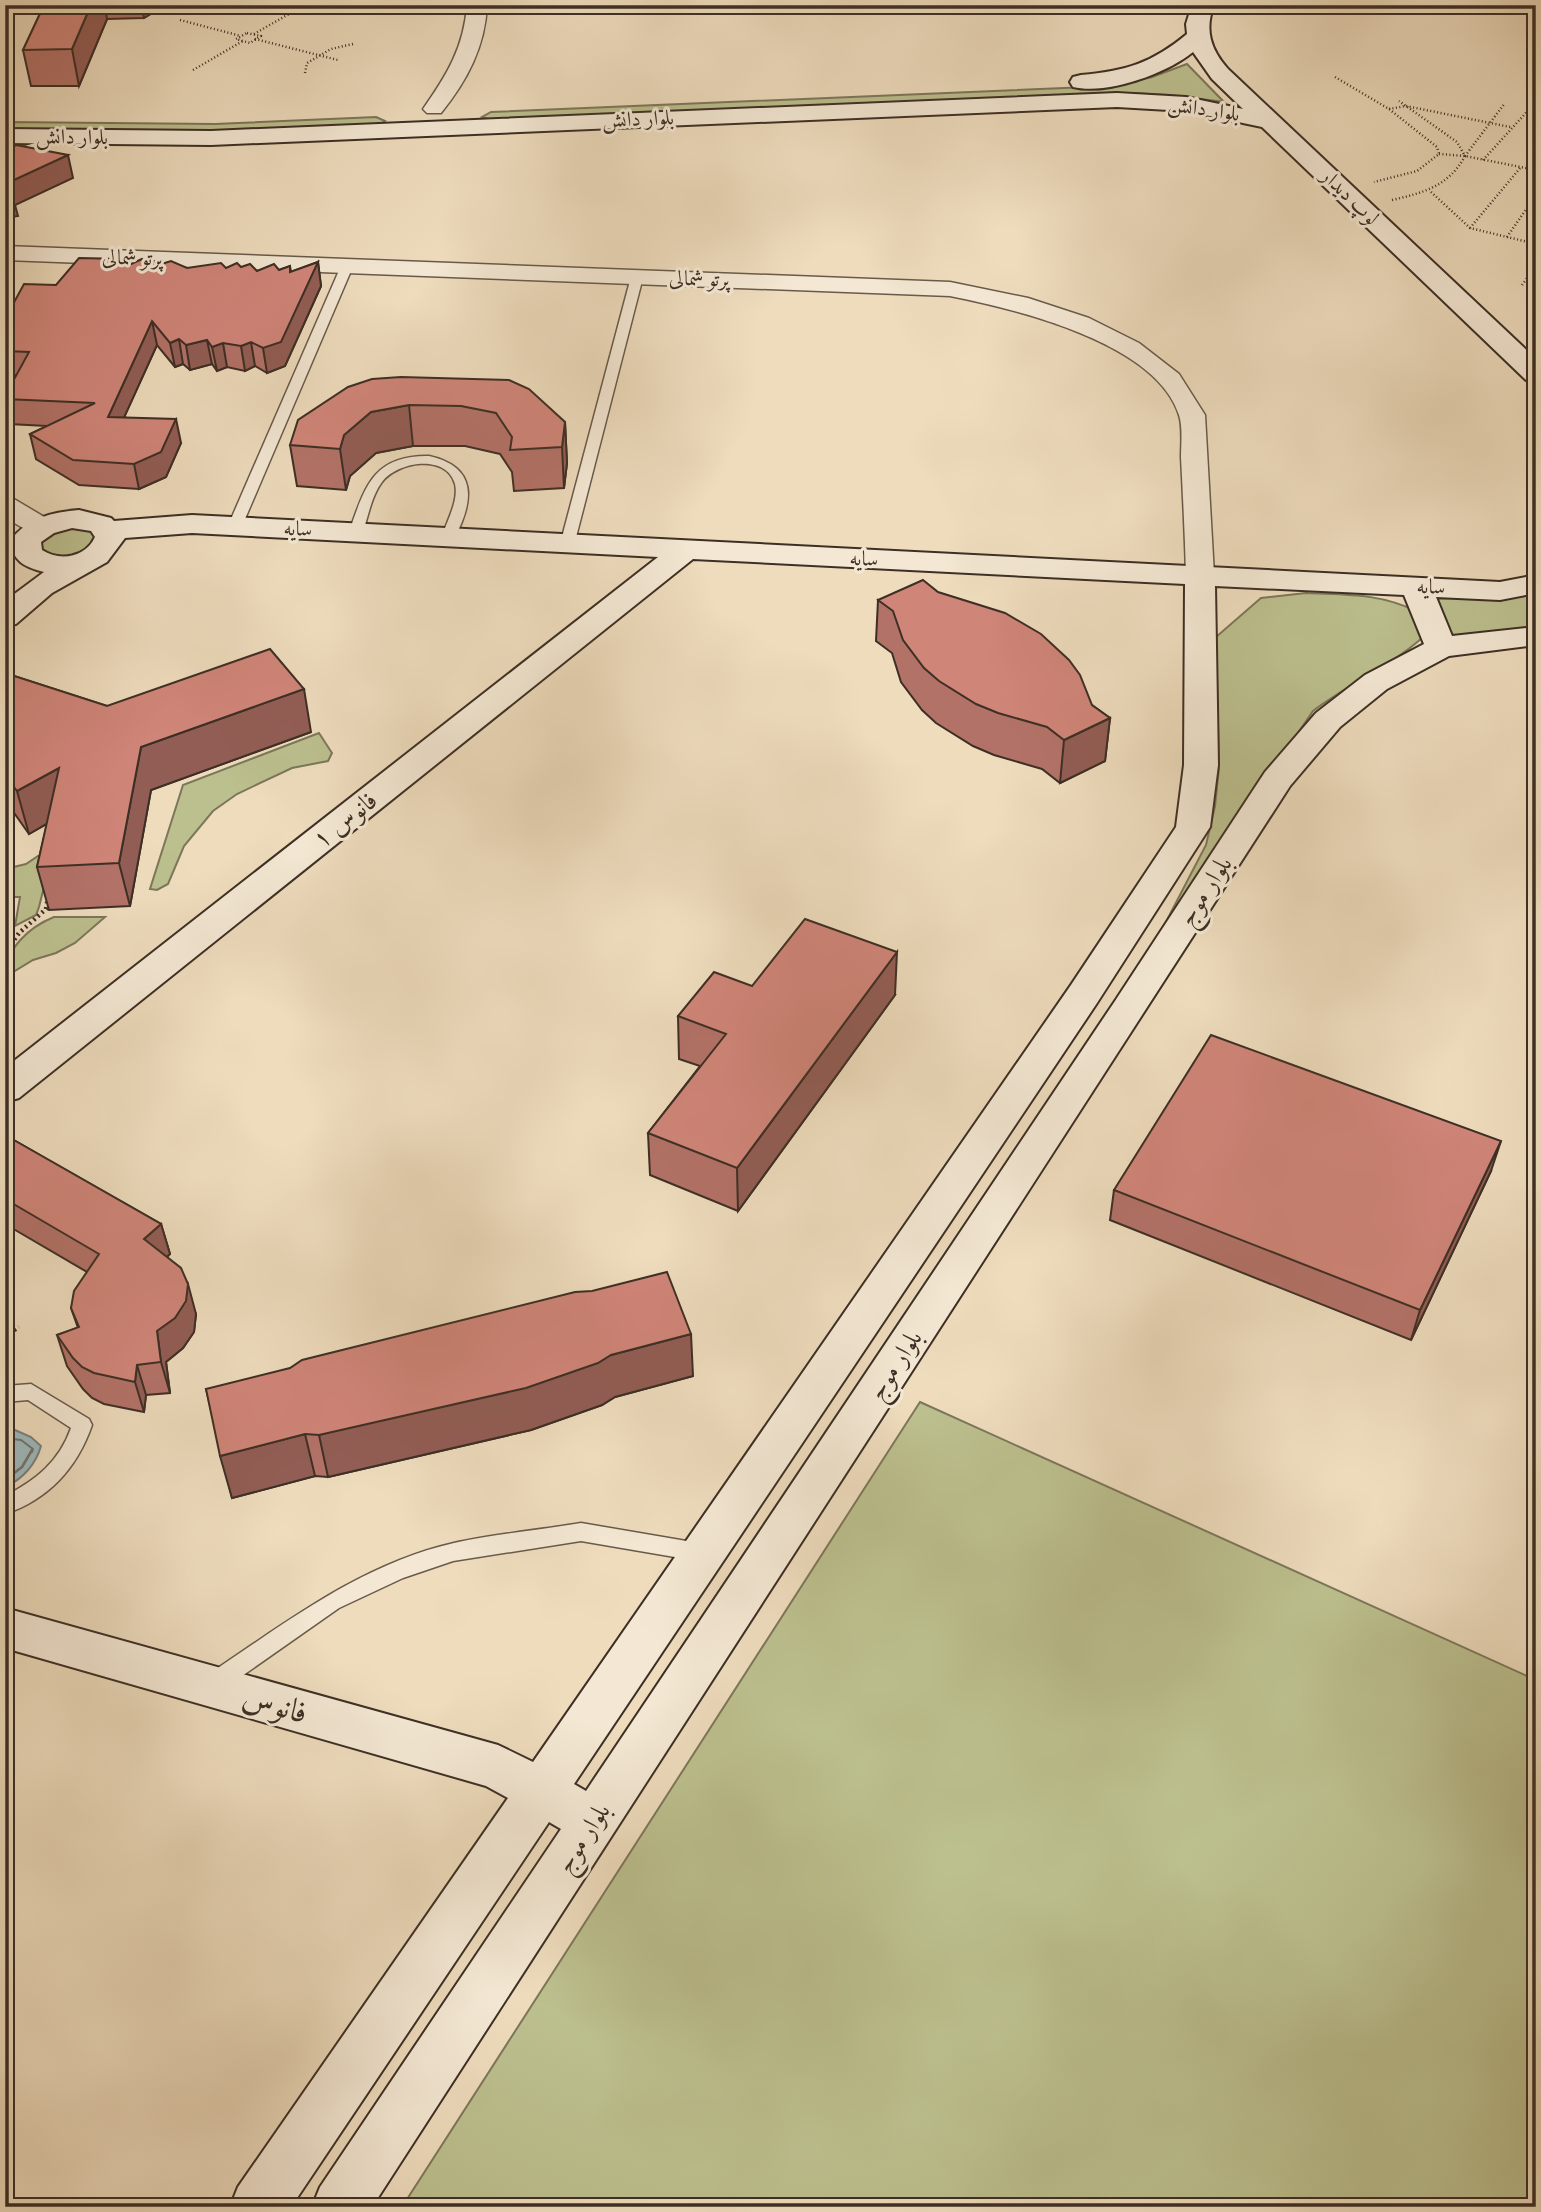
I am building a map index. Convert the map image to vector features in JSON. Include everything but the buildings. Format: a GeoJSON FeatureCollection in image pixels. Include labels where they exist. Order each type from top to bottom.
{"type":"FeatureCollection","features":[{"type":"Feature","properties":{"kind":"street"},"geometry":{"type":"LineString","coordinates":[[434,119],[464,64],[477,23],[477,5]]}},
{"type":"Feature","properties":{"kind":"street"},"geometry":{"type":"LineString","coordinates":[[1197,37],[1197,24],[1203,5]]}},
{"type":"Feature","properties":{"kind":"street","name":"بلوار دانش"},"geometry":{"type":"LineString","coordinates":[[5,136],[211,138],[434,119],[1085,82],[1118,77],[1172,58],[1197,37]]}},
{"type":"Feature","properties":{"kind":"street","name":"لوپ دیدار"},"geometry":{"type":"LineString","coordinates":[[1197,37],[1209,61],[1269,121],[1536,374]]}},
{"type":"Feature","properties":{"kind":"street","name":"بلوار دانش"},"geometry":{"type":"LineString","coordinates":[[5,117],[434,119],[1117,100],[1186,104],[1269,121]]}},
{"type":"Feature","properties":{"kind":"street","name":"پرتو شمالی"},"geometry":{"type":"LineString","coordinates":[[5,253],[950,289],[1020,303],[1080,323],[1130,348],[1170,379],[1192,415],[1200,575]]}},
{"type":"Feature","properties":{"kind":"street"},"geometry":{"type":"LineString","coordinates":[[5,505],[24,547],[33,560],[55,566],[82,562]]}},
{"type":"Feature","properties":{"kind":"street"},"geometry":{"type":"LineString","coordinates":[[5,617],[41,587],[103,551],[110,537],[101,524],[79,519],[53,522],[24,547]]}},
{"type":"Feature","properties":{"kind":"street","name":"سایه"},"geometry":{"type":"LineString","coordinates":[[107,530],[192,524],[568,541],[684,551],[1500,591],[1536,584]]}},
{"type":"Feature","properties":{"kind":"street","name":"فانوس ۱"},"geometry":{"type":"LineString","coordinates":[[5,1088],[684,551]]}},
{"type":"Feature","properties":{"kind":"street","name":"بلوار موج"},"geometry":{"type":"LineString","coordinates":[[258,2207],[1084,994],[1193,827],[1201,765],[1200,575]]}},
{"type":"Feature","properties":{"kind":"street"},"geometry":{"type":"LineString","coordinates":[[1416,586],[1441,647]]}},
{"type":"Feature","properties":{"kind":"street","name":"بلوار موج"},"geometry":{"type":"LineString","coordinates":[[340,2207],[1129,1010],[1277,779],[1328,720],[1376,682],[1441,647],[1536,636]]}},
{"type":"Feature","properties":{"kind":"street"},"geometry":{"type":"LineString","coordinates":[[1084,994],[1129,1010]]}},
{"type":"Feature","properties":{"kind":"street","name":"فانوس"},"geometry":{"type":"LineString","coordinates":[[5,1628],[498,1767],[593,1822]]}},
{"type":"Feature","properties":{"kind":"lane"},"geometry":{"type":"LineString","coordinates":[[5,156],[39,145],[44,137]]}},
{"type":"Feature","properties":{"kind":"lane"},"geometry":{"type":"LineString","coordinates":[[235,526],[347,266]]}},
{"type":"Feature","properties":{"kind":"lane"},"geometry":{"type":"LineString","coordinates":[[568,541],[637,277]]}},
{"type":"Feature","properties":{"kind":"lane"},"geometry":{"type":"LineString","coordinates":[[356,531],[377,479],[390,468],[421,459],[438,461],[450,467],[463,488],[449,536]]}},
{"type":"Feature","properties":{"kind":"lane"},"geometry":{"type":"LineString","coordinates":[[5,1394],[31,1392],[82,1425],[75,1450],[56,1474],[5,1506]]}},
{"type":"Feature","properties":{"kind":"lane"},"geometry":{"type":"LineString","coordinates":[[209,1686],[332,1602],[396,1572],[453,1552],[580,1532],[704,1553]]}},
{"type":"Feature","properties":{"kind":"path"},"geometry":{"type":"LineString","coordinates":[[254,34],[301,7]]}},
{"type":"Feature","properties":{"kind":"path"},"geometry":{"type":"LineString","coordinates":[[180,20],[241,36]]}},
{"type":"Feature","properties":{"kind":"path"},"geometry":{"type":"LineString","coordinates":[[247,33],[254,34],[261,36],[250,43],[236,39],[247,33]]}},
{"type":"Feature","properties":{"kind":"path"},"geometry":{"type":"LineString","coordinates":[[255,39],[338,60]]}},
{"type":"Feature","properties":{"kind":"path"},"geometry":{"type":"LineString","coordinates":[[193,70],[243,41]]}},
{"type":"Feature","properties":{"kind":"path"},"geometry":{"type":"LineString","coordinates":[[305,73],[307,63],[331,49],[354,44]]}},
{"type":"Feature","properties":{"kind":"path"},"geometry":{"type":"LineString","coordinates":[[1335,76],[1423,134],[1437,147],[1439,154]]}},
{"type":"Feature","properties":{"kind":"path"},"geometry":{"type":"LineString","coordinates":[[1399,101],[1457,142],[1465,156]]}},
{"type":"Feature","properties":{"kind":"path"},"geometry":{"type":"LineString","coordinates":[[1385,201],[1431,191],[1447,182],[1504,103]]}},
{"type":"Feature","properties":{"kind":"path"},"geometry":{"type":"LineString","coordinates":[[1483,160],[1510,127],[1534,104]]}},
{"type":"Feature","properties":{"kind":"path"},"geometry":{"type":"LineString","coordinates":[[1388,109],[1406,106],[1510,127]]}},
{"type":"Feature","properties":{"kind":"path"},"geometry":{"type":"LineString","coordinates":[[1439,154],[1465,156],[1536,170]]}},
{"type":"Feature","properties":{"kind":"path"},"geometry":{"type":"LineString","coordinates":[[1366,184],[1410,175],[1427,168],[1439,154]]}},
{"type":"Feature","properties":{"kind":"path"},"geometry":{"type":"LineString","coordinates":[[1470,228],[1521,167]]}},
{"type":"Feature","properties":{"kind":"path"},"geometry":{"type":"LineString","coordinates":[[1431,191],[1470,228],[1536,244]]}},
{"type":"Feature","properties":{"kind":"path"},"geometry":{"type":"LineString","coordinates":[[1507,237],[1536,195]]}},
{"type":"Feature","properties":{"kind":"path"},"geometry":{"type":"LineString","coordinates":[[1522,285],[1536,266]]}},
{"type":"Feature","properties":{"kind":"path"},"geometry":{"type":"LineString","coordinates":[[5,953],[19,933],[46,909],[50,884]]}},
{"type":"Feature","properties":{"kind":"path"},"geometry":{"type":"LineString","coordinates":[[5,1336],[19,1327]]}},
{"type":"Feature","properties":{"kind":"green space"},"geometry":{"type":"Polygon","coordinates":[[[1187,64],[1224,102],[1133,93],[492,120],[482,117],[491,112],[1112,86],[1152,77],[1187,64]]]}},
{"type":"Feature","properties":{"kind":"green space"},"geometry":{"type":"Polygon","coordinates":[[[376,117],[385,121],[381,124],[212,132],[5,130],[5,122],[215,124],[376,117]]]}},
{"type":"Feature","properties":{"kind":"green space"},"geometry":{"type":"Polygon","coordinates":[[[85,527],[97,535],[95,546],[69,558],[42,554],[40,538],[55,529],[85,527]]]}},
{"type":"Feature","properties":{"kind":"green space"},"geometry":{"type":"Polygon","coordinates":[[[1306,593],[1362,596],[1402,605],[1416,611],[1422,638],[1396,658],[1313,711],[1156,941],[1206,845],[1215,806],[1219,768],[1217,682],[1213,647],[1216,637],[1261,598],[1306,593]]]}},
{"type":"Feature","properties":{"kind":"green space"},"geometry":{"type":"Polygon","coordinates":[[[1536,595],[1536,628],[1450,642],[1429,599],[1536,595]]]}},
{"type":"Feature","properties":{"kind":"green space"},"geometry":{"type":"Polygon","coordinates":[[[319,733],[332,753],[328,761],[292,768],[237,794],[213,811],[184,846],[168,884],[157,890],[150,889],[183,785],[319,733]]]}},
{"type":"Feature","properties":{"kind":"green space"},"geometry":{"type":"Polygon","coordinates":[[[38,856],[45,856],[49,867],[39,907],[36,915],[15,926],[20,897],[5,897],[5,869],[26,864],[38,856]]]}},
{"type":"Feature","properties":{"kind":"green space"},"geometry":{"type":"Polygon","coordinates":[[[54,917],[105,917],[75,943],[56,953],[33,960],[5,977],[9,957],[20,940],[54,917]]]}},
{"type":"Feature","properties":{"kind":"green space"},"geometry":{"type":"Polygon","coordinates":[[[920,1402],[1536,1680],[1536,2207],[402,2207],[920,1402]]]}},
{"type":"Feature","properties":{"kind":"water"},"geometry":{"type":"Polygon","coordinates":[[[15,1430],[31,1437],[41,1446],[28,1470],[5,1487],[5,1432],[15,1430]]]}}]}
